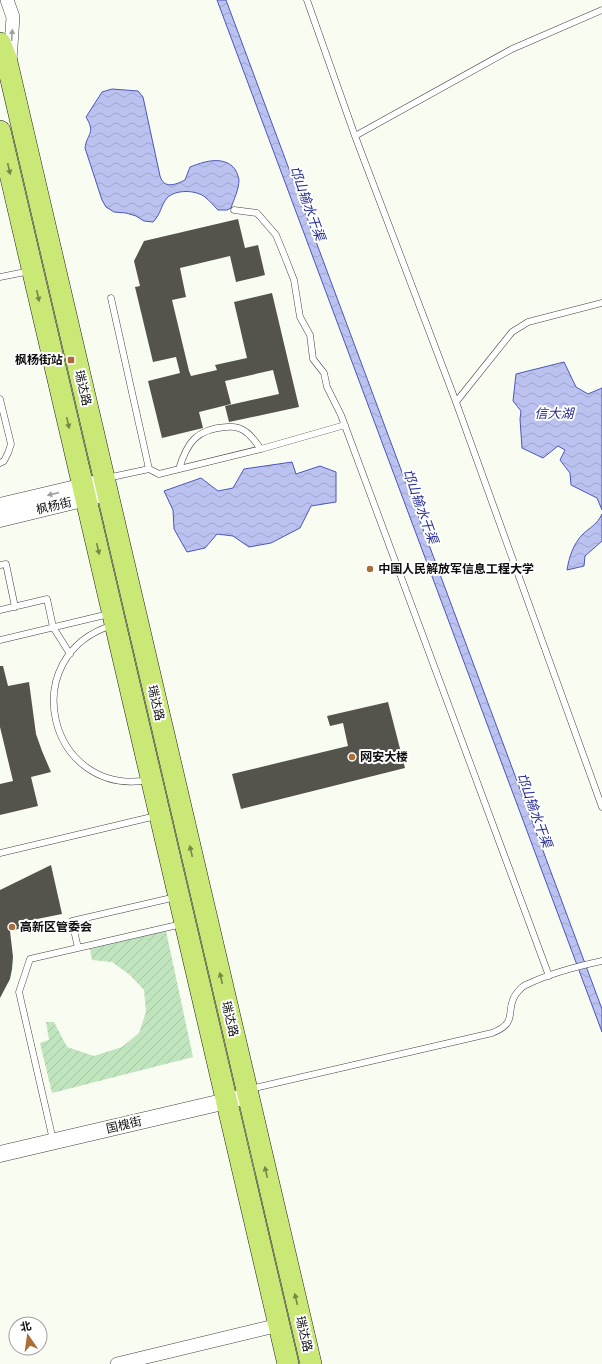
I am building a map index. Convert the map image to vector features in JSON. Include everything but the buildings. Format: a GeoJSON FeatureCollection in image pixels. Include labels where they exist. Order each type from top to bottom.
{"type":"FeatureCollection","features":[{"type":"Feature","properties":{"kind":"main road","name":"瑞达路"},"geometry":{"type":"LineString","coordinates":[[0,43],[9,72],[311,1364]]}},
{"type":"Feature","properties":{"kind":"main road","name":"瑞达路"},"geometry":{"type":"LineString","coordinates":[[0,131],[288,1364]]}},
{"type":"Feature","properties":{"kind":"street"},"geometry":{"type":"LineString","coordinates":[[7,0],[13,17],[9,72]]}},
{"type":"Feature","properties":{"kind":"street","name":"枫杨街"},"geometry":{"type":"LineString","coordinates":[[0,519],[105,485]]}},
{"type":"Feature","properties":{"kind":"street","name":"枫杨街"},"geometry":{"type":"LineString","coordinates":[[0,506],[84,492]]}},
{"type":"Feature","properties":{"kind":"street","name":"国槐街"},"geometry":{"type":"LineString","coordinates":[[0,1154],[227,1101],[248,1093]]}},
{"type":"Feature","properties":{"kind":"street"},"geometry":{"type":"LineString","coordinates":[[117,1364],[279,1325]]}},
{"type":"Feature","properties":{"kind":"lane"},"geometry":{"type":"LineString","coordinates":[[307,0],[355,136],[456,402],[602,807]]}},
{"type":"Feature","properties":{"kind":"lane"},"geometry":{"type":"LineString","coordinates":[[355,136],[512,49],[602,10]]}},
{"type":"Feature","properties":{"kind":"lane"},"geometry":{"type":"LineString","coordinates":[[234,210],[257,213],[276,235],[294,280],[300,317],[310,335],[313,359],[324,373],[327,387],[345,425],[549,976]]}},
{"type":"Feature","properties":{"kind":"lane"},"geometry":{"type":"LineString","coordinates":[[0,278],[32,270]]}},
{"type":"Feature","properties":{"kind":"lane"},"geometry":{"type":"LineString","coordinates":[[111,298],[149,469]]}},
{"type":"Feature","properties":{"kind":"lane"},"geometry":{"type":"LineString","coordinates":[[456,402],[512,332],[528,322],[602,304]]}},
{"type":"Feature","properties":{"kind":"lane"},"geometry":{"type":"LineString","coordinates":[[0,399],[11,444],[4,461],[0,463]]}},
{"type":"Feature","properties":{"kind":"lane"},"geometry":{"type":"LineString","coordinates":[[105,485],[149,469],[159,474],[261,449],[345,425]]}},
{"type":"Feature","properties":{"kind":"lane"},"geometry":{"type":"LineString","coordinates":[[179,469],[188,445],[196,436],[206,430],[216,428],[238,428],[246,432],[261,449]]}},
{"type":"Feature","properties":{"kind":"lane"},"geometry":{"type":"LineString","coordinates":[[0,565],[6,564],[15,607]]}},
{"type":"Feature","properties":{"kind":"lane"},"geometry":{"type":"LineString","coordinates":[[0,610],[46,599],[53,627],[70,654]]}},
{"type":"Feature","properties":{"kind":"lane"},"geometry":{"type":"LineString","coordinates":[[0,640],[53,627],[115,621]]}},
{"type":"Feature","properties":{"kind":"lane"},"geometry":{"type":"LineString","coordinates":[[115,621],[93,633],[77,646],[64,662],[56,681],[53,703],[57,726],[67,748],[83,765],[104,777],[128,782],[152,780]]}},
{"type":"Feature","properties":{"kind":"lane"},"geometry":{"type":"LineString","coordinates":[[0,853],[160,815]]}},
{"type":"Feature","properties":{"kind":"lane"},"geometry":{"type":"LineString","coordinates":[[78,948],[72,921],[179,896]]}},
{"type":"Feature","properties":{"kind":"lane"},"geometry":{"type":"LineString","coordinates":[[54,1142],[19,992],[30,959],[185,923]]}},
{"type":"Feature","properties":{"kind":"lane"},"geometry":{"type":"LineString","coordinates":[[248,1093],[492,1033],[503,1029],[509,1020],[516,995],[526,984],[567,970],[601,962]]}},
{"type":"Feature","properties":{"kind":"green space"},"geometry":{"type":"Polygon","coordinates":[[[166,931],[193,1057],[52,1093],[40,1043],[49,1040],[46,1022],[54,1022],[67,1047],[94,1056],[122,1047],[139,1033],[146,1012],[144,990],[130,975],[112,962],[92,960],[90,949],[166,931]]]}},
{"type":"Feature","properties":{"kind":"water"},"geometry":{"type":"Polygon","coordinates":[[[217,0],[226,0],[602,1009],[602,1032],[217,0]]]}},
{"type":"Feature","properties":{"kind":"water"},"geometry":{"type":"Polygon","coordinates":[[[112,89],[138,91],[143,97],[160,176],[164,183],[170,185],[185,180],[190,167],[206,162],[222,161],[233,167],[237,172],[239,183],[231,208],[227,210],[218,210],[201,195],[191,192],[175,193],[167,198],[158,216],[153,222],[144,221],[136,216],[126,213],[114,212],[106,207],[102,200],[85,148],[91,130],[86,117],[102,92],[112,89]]]}},
{"type":"Feature","properties":{"kind":"water","name":"信大湖"},"geometry":{"type":"Polygon","coordinates":[[[564,362],[576,387],[588,394],[602,388],[602,510],[597,498],[571,485],[570,473],[560,460],[565,450],[558,446],[543,458],[522,448],[520,419],[521,411],[513,401],[516,374],[564,362]]]}},
{"type":"Feature","properties":{"kind":"water"},"geometry":{"type":"Polygon","coordinates":[[[292,462],[296,474],[320,466],[336,472],[336,502],[311,506],[300,528],[271,543],[249,547],[233,536],[217,534],[205,548],[187,552],[174,529],[173,510],[164,491],[201,478],[218,491],[233,488],[244,469],[292,462]]]}},
{"type":"Feature","properties":{"kind":"water"},"geometry":{"type":"Polygon","coordinates":[[[602,514],[602,541],[585,556],[584,566],[567,570],[570,556],[576,543],[582,535],[598,521],[602,514]]]}},
{"type":"Feature","properties":{"kind":"place","name":"枫杨街站"},"geometry":{"type":"Point","coordinates":[71,360]}},
{"type":"Feature","properties":{"kind":"place","name":"中国人民解放军信息工程大学"},"geometry":{"type":"Point","coordinates":[370,569]}},
{"type":"Feature","properties":{"kind":"place","name":"网安大楼"},"geometry":{"type":"Point","coordinates":[352,757]}},
{"type":"Feature","properties":{"kind":"place","name":"高新区管委会"},"geometry":{"type":"Point","coordinates":[12,927]}},
{"type":"Feature","properties":{"kind":"water label","name":"邙山输水干渠"},"geometry":{"type":"Point","coordinates":[308,203]}},
{"type":"Feature","properties":{"kind":"water label","name":"邙山输水干渠"},"geometry":{"type":"Point","coordinates":[421,506]}},
{"type":"Feature","properties":{"kind":"water label","name":"邙山输水干渠"},"geometry":{"type":"Point","coordinates":[535,810]}}]}
